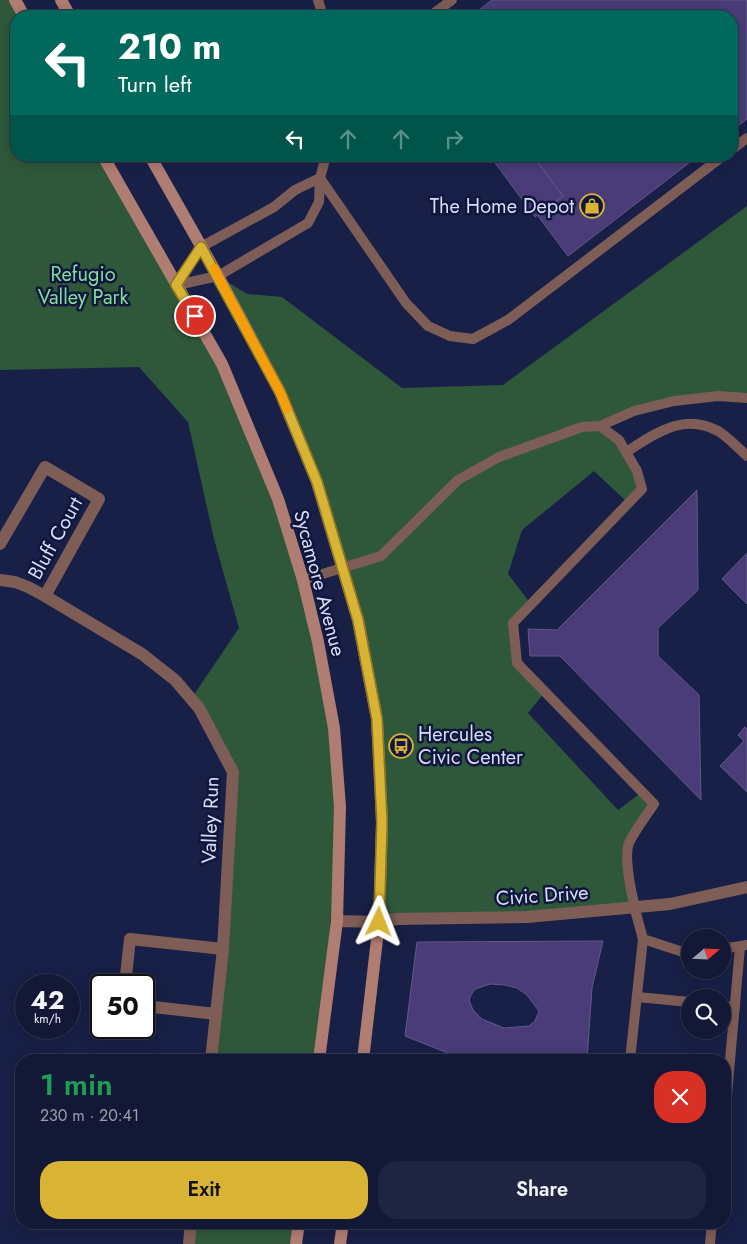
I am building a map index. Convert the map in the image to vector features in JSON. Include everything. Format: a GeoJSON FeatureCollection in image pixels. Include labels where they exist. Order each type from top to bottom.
{"type":"FeatureCollection","features":[{"type":"Feature","properties":{"kind":"main road","name":"Sycamore Avenue"},"geometry":{"type":"LineString","coordinates":[[106,162],[222,364],[278,499],[303,580],[318,642],[334,728],[340,807],[337,921],[320,1054]]}},
{"type":"Feature","properties":{"kind":"main road","name":"Sycamore Avenue"},"geometry":{"type":"LineString","coordinates":[[153,162],[218,276],[280,392],[317,482],[358,620],[377,719],[382,822],[379,922],[364,1054]]}},
{"type":"Feature","properties":{"kind":"main road"},"geometry":{"type":"LineString","coordinates":[[296,1244],[298,1229]]}},
{"type":"Feature","properties":{"kind":"main road"},"geometry":{"type":"LineString","coordinates":[[340,1244],[342,1229]]}},
{"type":"Feature","properties":{"kind":"street","name":"Bluff Court"},"geometry":{"type":"LineString","coordinates":[[0,544],[45,467],[99,499],[45,596]]}},
{"type":"Feature","properties":{"kind":"street","name":"Valley Run"},"geometry":{"type":"LineString","coordinates":[[0,580],[15,582],[45,596],[142,654],[175,680],[199,708],[233,772],[223,949],[212,1054]]}},
{"type":"Feature","properties":{"kind":"street","name":"Civic Drive"},"geometry":{"type":"LineString","coordinates":[[337,921],[379,922],[397,919],[528,917],[670,904],[747,887]]}},
{"type":"Feature","properties":{"kind":"street"},"geometry":{"type":"LineString","coordinates":[[126,974],[130,939],[223,949]]}},
{"type":"Feature","properties":{"kind":"street"},"geometry":{"type":"LineString","coordinates":[[155,1007],[216,1014]]}},
{"type":"Feature","properties":{"kind":"street"},"geometry":{"type":"LineString","coordinates":[[189,1244],[190,1229]]}},
{"type":"Feature","properties":{"kind":"lane"},"geometry":{"type":"LineString","coordinates":[[438,10],[452,0]]}},
{"type":"Feature","properties":{"kind":"lane"},"geometry":{"type":"LineString","coordinates":[[176,285],[218,276],[308,223],[319,202],[320,178],[324,162]]}},
{"type":"Feature","properties":{"kind":"lane"},"geometry":{"type":"LineString","coordinates":[[320,178],[406,303],[428,326],[450,336],[474,339],[508,320],[715,162]]}},
{"type":"Feature","properties":{"kind":"lane"},"geometry":{"type":"LineString","coordinates":[[176,285],[201,247],[274,207],[295,190],[320,178]]}},
{"type":"Feature","properties":{"kind":"lane"},"geometry":{"type":"LineString","coordinates":[[303,580],[381,556],[458,480],[499,457],[582,427],[600,426],[634,411],[674,401],[718,396],[747,398]]}},
{"type":"Feature","properties":{"kind":"lane"},"geometry":{"type":"LineString","coordinates":[[626,452],[657,433],[678,424],[698,424],[718,431],[747,456]]}},
{"type":"Feature","properties":{"kind":"lane"},"geometry":{"type":"LineString","coordinates":[[600,426],[618,440],[637,471],[642,489],[512,623],[517,663],[654,804],[629,844],[628,859],[634,907],[643,939],[637,997],[634,1054]]}},
{"type":"Feature","properties":{"kind":"lane"},"geometry":{"type":"LineString","coordinates":[[643,939],[681,951]]}},
{"type":"Feature","properties":{"kind":"lane"},"geometry":{"type":"LineString","coordinates":[[729,1054],[744,946],[731,948]]}},
{"type":"Feature","properties":{"kind":"lane"},"geometry":{"type":"LineString","coordinates":[[637,997],[681,1001]]}},
{"type":"Feature","properties":{"kind":"lane"},"geometry":{"type":"LineString","coordinates":[[731,1007],[735,1007]]}},
{"type":"Feature","properties":{"kind":"lane"},"geometry":{"type":"LineString","coordinates":[[710,1244],[711,1229]]}},
{"type":"Feature","properties":{"kind":"green space","name":"Refugio Valley Park"},"geometry":{"type":"Polygon","coordinates":[[[0,0],[15,0],[21,10],[10,10],[10,162],[106,162],[222,364],[278,499],[318,642],[340,807],[319,1054],[211,1054],[233,772],[191,699],[239,628],[214,539],[188,422],[139,367],[0,370],[0,0]]]}},
{"type":"Feature","properties":{"kind":"green space"},"geometry":{"type":"Polygon","coordinates":[[[747,206],[747,398],[674,401],[601,425],[619,440],[642,489],[628,503],[594,471],[522,530],[508,574],[531,604],[513,623],[517,663],[545,692],[528,713],[618,810],[642,792],[654,804],[629,844],[634,907],[379,922],[377,719],[317,482],[218,276],[247,294],[282,297],[402,388],[503,385],[747,206]]]}},
{"type":"Feature","properties":{"kind":"green space"},"geometry":{"type":"Polygon","coordinates":[[[190,1229],[298,1229],[296,1244],[189,1244],[190,1229]]]}},
{"type":"Feature","properties":{"kind":"building"},"geometry":{"type":"Polygon","coordinates":[[[492,0],[747,0],[747,119],[738,126],[738,10],[480,9],[492,0]]]}},
{"type":"Feature","properties":{"kind":"building"},"geometry":{"type":"Polygon","coordinates":[[[494,162],[538,162],[563,196],[535,217],[494,162]]]}},
{"type":"Feature","properties":{"kind":"building","name":"The Home Depot"},"geometry":{"type":"Polygon","coordinates":[[[538,162],[690,162],[568,256],[538,216],[563,196],[538,162]]]}},
{"type":"Feature","properties":{"kind":"building"},"geometry":{"type":"Polygon","coordinates":[[[697,490],[698,590],[658,628],[658,656],[699,695],[701,800],[560,656],[530,656],[528,629],[557,630],[697,490]]]}},
{"type":"Feature","properties":{"kind":"building"},"geometry":{"type":"Polygon","coordinates":[[[747,553],[747,604],[722,579],[747,553]]]}},
{"type":"Feature","properties":{"kind":"building"},"geometry":{"type":"Polygon","coordinates":[[[745,727],[747,729],[747,792],[720,766],[744,741],[738,735],[745,727]]]}},
{"type":"Feature","properties":{"kind":"building"},"geometry":{"type":"Polygon","coordinates":[[[603,941],[592,988],[587,1054],[450,1054],[405,1036],[417,942],[603,941]],[[490,984],[475,989],[469,1000],[473,1010],[482,1019],[504,1028],[529,1026],[535,1021],[539,1011],[527,995],[517,988],[490,984]]]}},
{"type":"Feature","properties":{"kind":"slow traffic"},"geometry":{"type":"LineString","coordinates":[[214,268],[280,392],[287,409]]}},
{"type":"Feature","properties":{"kind":"place","name":"The Home Depot"},"geometry":{"type":"Point","coordinates":[592,206]}},
{"type":"Feature","properties":{"kind":"place","name":"Hercules Civic Center"},"geometry":{"type":"Point","coordinates":[401,746]}},
{"type":"Feature","properties":{"kind":"route"},"geometry":{"type":"LineString","coordinates":[[195,316],[176,285],[201,247],[280,392],[317,482],[344,568],[358,620],[377,719],[382,822],[379,922]]}}]}
